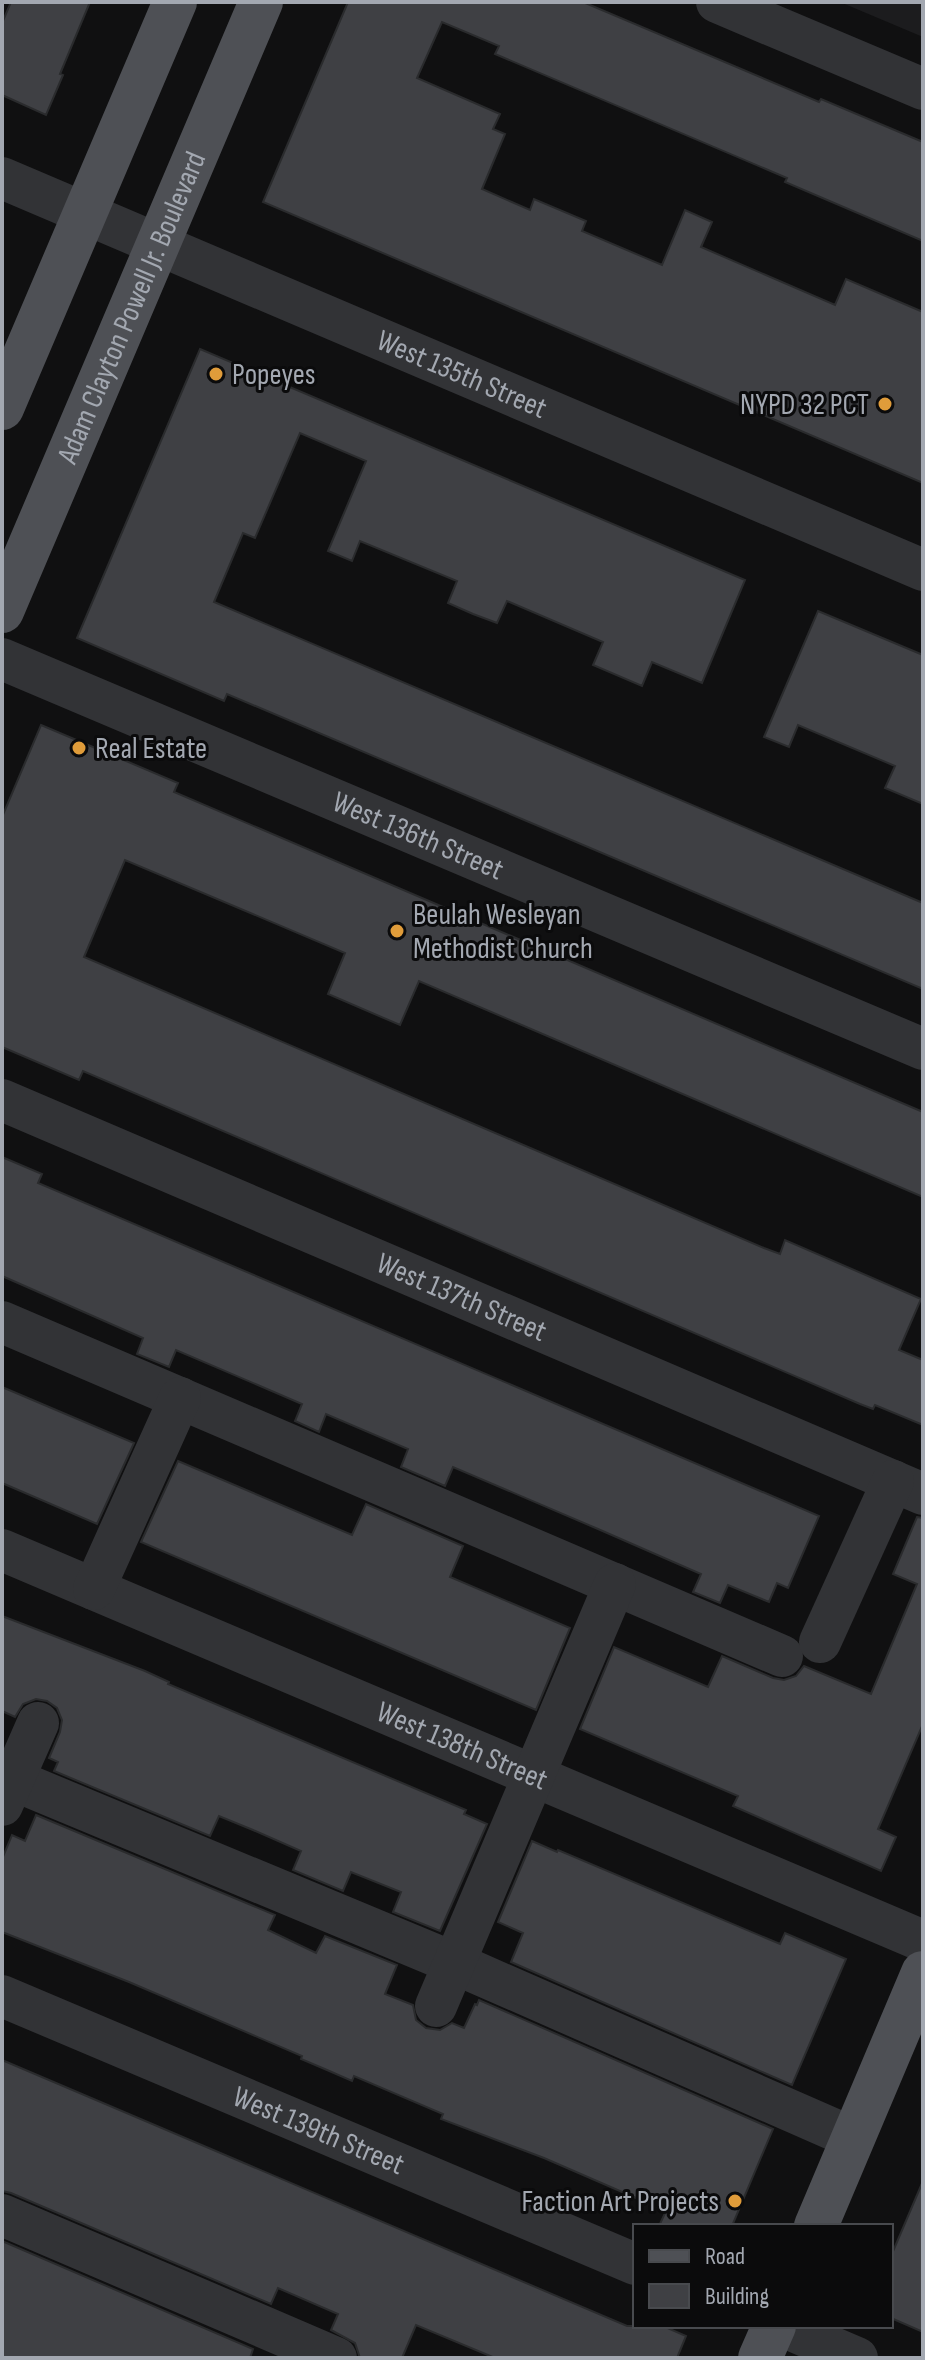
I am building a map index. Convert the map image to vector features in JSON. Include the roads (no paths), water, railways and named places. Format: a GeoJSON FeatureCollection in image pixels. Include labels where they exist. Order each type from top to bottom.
{"type":"FeatureCollection","features":[{"type":"Feature","properties":{"kind":"main road"},"geometry":{"type":"LineString","coordinates":[[2,408],[175,2]]}},
{"type":"Feature","properties":{"kind":"main road","name":"Adam Clayton Powell Jr. Boulevard"},"geometry":{"type":"LineString","coordinates":[[2,611],[261,2]]}},
{"type":"Feature","properties":{"kind":"main road"},"geometry":{"type":"LineString","coordinates":[[817,2224],[923,1973]]}},
{"type":"Feature","properties":{"kind":"main road"},"geometry":{"type":"LineString","coordinates":[[760,2358],[773,2328]]}},
{"type":"Feature","properties":{"kind":"street"},"geometry":{"type":"LineString","coordinates":[[717,2],[923,89]]}},
{"type":"Feature","properties":{"kind":"street","name":"West 135th Street"},"geometry":{"type":"LineString","coordinates":[[2,178],[923,570]]}},
{"type":"Feature","properties":{"kind":"street","name":"West 136th Street"},"geometry":{"type":"LineString","coordinates":[[2,659],[923,1049]]}},
{"type":"Feature","properties":{"kind":"street","name":"West 137th Street"},"geometry":{"type":"LineString","coordinates":[[2,1100],[908,1488]]}},
{"type":"Feature","properties":{"kind":"street"},"geometry":{"type":"LineString","coordinates":[[2,1322],[782,1656]]}},
{"type":"Feature","properties":{"kind":"street"},"geometry":{"type":"LineString","coordinates":[[94,1589],[180,1398]]}},
{"type":"Feature","properties":{"kind":"street"},"geometry":{"type":"LineString","coordinates":[[820,1642],[908,1488]]}},
{"type":"Feature","properties":{"kind":"street","name":"West 138th Street"},"geometry":{"type":"LineString","coordinates":[[2,1550],[923,1941]]}},
{"type":"Feature","properties":{"kind":"street"},"geometry":{"type":"LineString","coordinates":[[436,2006],[615,1584]]}},
{"type":"Feature","properties":{"kind":"street"},"geometry":{"type":"LineString","coordinates":[[38,1723],[6,1787],[454,1963],[853,2138]]}},
{"type":"Feature","properties":{"kind":"street","name":"West 139th Street"},"geometry":{"type":"LineString","coordinates":[[2,1996],[633,2263]]}},
{"type":"Feature","properties":{"kind":"street"},"geometry":{"type":"LineString","coordinates":[[2,2215],[336,2358]]}},
{"type":"Feature","properties":{"kind":"street"},"geometry":{"type":"LineString","coordinates":[[787,2328],[857,2358]]}},
{"type":"Feature","properties":{"kind":"place","name":"Popeyes"},"geometry":{"type":"Point","coordinates":[216,374]}},
{"type":"Feature","properties":{"kind":"place","name":"NYPD 32 PCT"},"geometry":{"type":"Point","coordinates":[885,404]}},
{"type":"Feature","properties":{"kind":"place","name":"Real Estate"},"geometry":{"type":"Point","coordinates":[79,748]}},
{"type":"Feature","properties":{"kind":"place","name":"Beulah Wesleyan Methodist Church"},"geometry":{"type":"Point","coordinates":[397,931]}},
{"type":"Feature","properties":{"kind":"place","name":"Faction Art Projects"},"geometry":{"type":"Point","coordinates":[735,2201]}}]}
